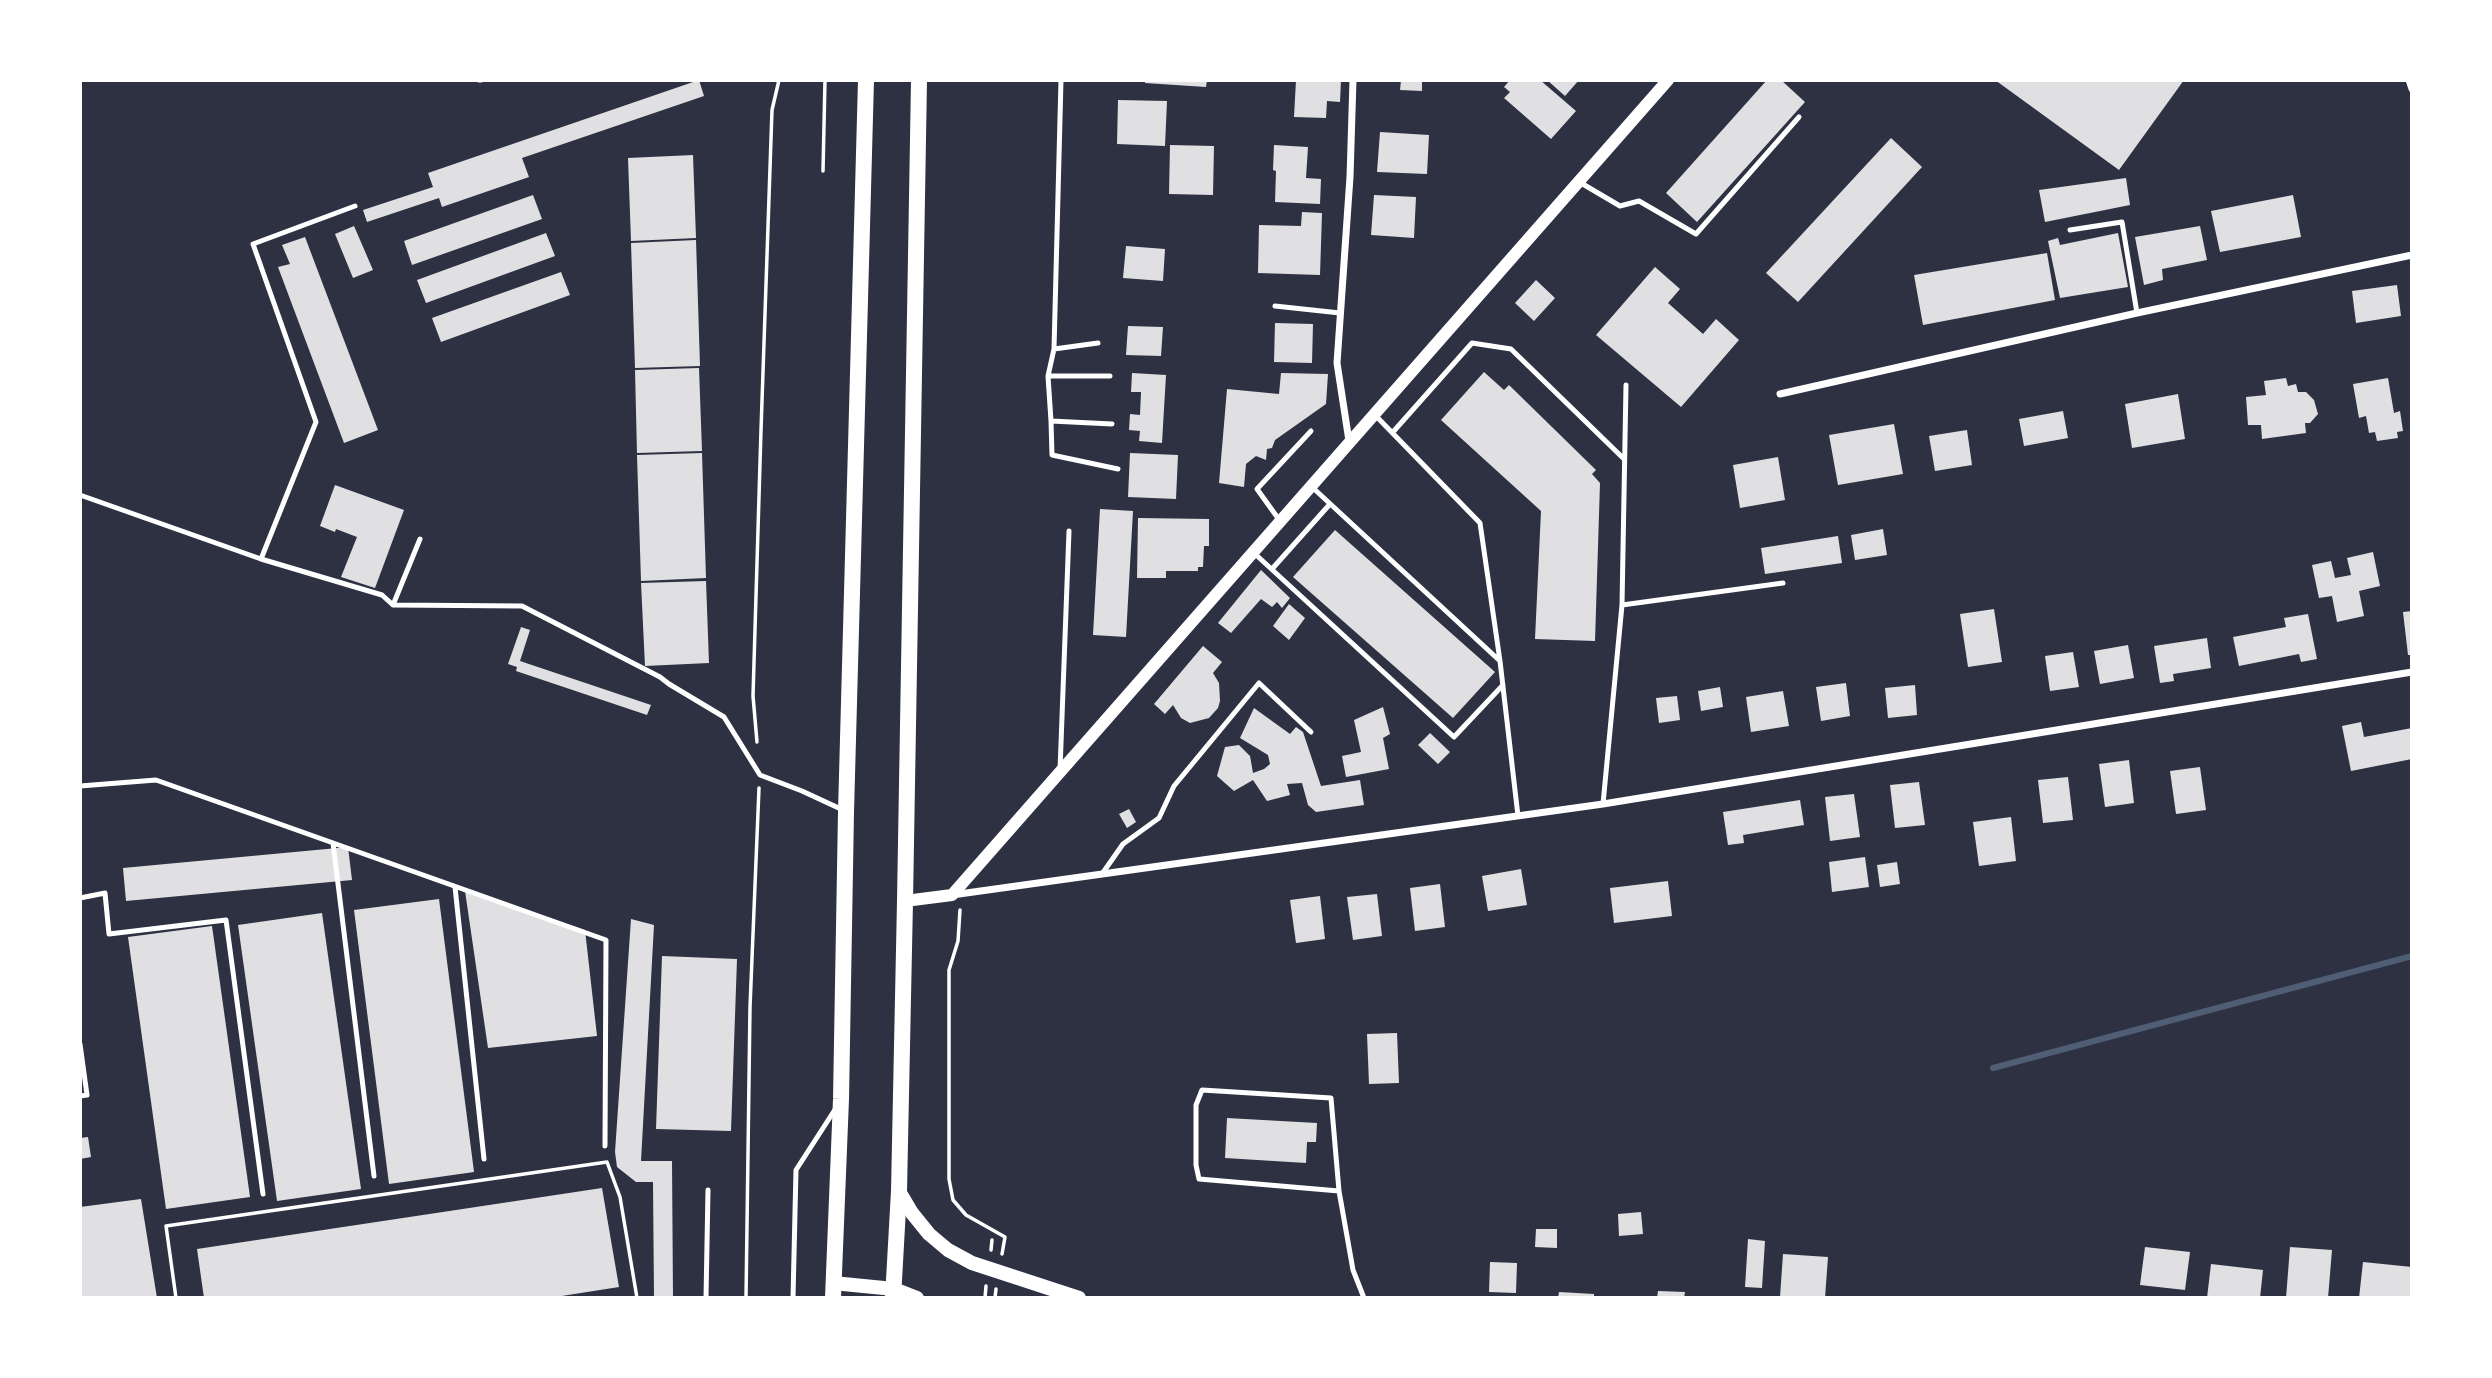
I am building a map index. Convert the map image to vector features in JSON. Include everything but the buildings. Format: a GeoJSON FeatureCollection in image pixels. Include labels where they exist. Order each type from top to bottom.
{"type":"FeatureCollection","features":[{"type":"Feature","properties":{"kind":"main road"},"geometry":{"type":"LineString","coordinates":[[866,80],[841,1099],[833,1290],[917,1297]]}},
{"type":"Feature","properties":{"kind":"main road"},"geometry":{"type":"LineString","coordinates":[[893,1293],[899,1191],[919,80]]}},
{"type":"Feature","properties":{"kind":"main road"},"geometry":{"type":"LineString","coordinates":[[899,1191],[929,1234],[948,1250],[972,1262],[1079,1297]]}},
{"type":"Feature","properties":{"kind":"street"},"geometry":{"type":"LineString","coordinates":[[1350,442],[1337,363],[1350,177],[1353,80]]}},
{"type":"Feature","properties":{"kind":"street"},"geometry":{"type":"LineString","coordinates":[[956,894],[1668,80]]}},
{"type":"Feature","properties":{"kind":"street"},"geometry":{"type":"LineString","coordinates":[[2409,80],[2412,89]]}},
{"type":"Feature","properties":{"kind":"street"},"geometry":{"type":"LineString","coordinates":[[1780,394],[2137,313],[2412,255]]}},
{"type":"Feature","properties":{"kind":"street"},"geometry":{"type":"LineString","coordinates":[[905,901],[1603,804],[2412,673]]}},
{"type":"Feature","properties":{"kind":"lane"},"geometry":{"type":"LineString","coordinates":[[1061,80],[1054,349],[1048,376],[1052,455],[1118,469]]}},
{"type":"Feature","properties":{"kind":"lane"},"geometry":{"type":"LineString","coordinates":[[1578,181],[1620,206],[1639,201],[1696,234],[1799,117]]}},
{"type":"Feature","properties":{"kind":"lane"},"geometry":{"type":"LineString","coordinates":[[261,559],[316,422],[253,244],[355,206]]}},
{"type":"Feature","properties":{"kind":"lane"},"geometry":{"type":"LineString","coordinates":[[2070,230],[2122,222],[2137,313]]}},
{"type":"Feature","properties":{"kind":"lane"},"geometry":{"type":"LineString","coordinates":[[1275,306],[1340,313]]}},
{"type":"Feature","properties":{"kind":"lane"},"geometry":{"type":"LineString","coordinates":[[1393,432],[1472,342],[1511,349],[1623,458]]}},
{"type":"Feature","properties":{"kind":"lane"},"geometry":{"type":"LineString","coordinates":[[1054,349],[1098,343]]}},
{"type":"Feature","properties":{"kind":"lane"},"geometry":{"type":"LineString","coordinates":[[1048,376],[1110,376]]}},
{"type":"Feature","properties":{"kind":"lane"},"geometry":{"type":"LineString","coordinates":[[1603,804],[1622,605],[1626,385]]}},
{"type":"Feature","properties":{"kind":"lane"},"geometry":{"type":"LineString","coordinates":[[1374,414],[1480,523],[1518,816]]}},
{"type":"Feature","properties":{"kind":"lane"},"geometry":{"type":"LineString","coordinates":[[1051,421],[1112,424]]}},
{"type":"Feature","properties":{"kind":"lane"},"geometry":{"type":"LineString","coordinates":[[1280,521],[1257,489],[1311,431]]}},
{"type":"Feature","properties":{"kind":"lane"},"geometry":{"type":"LineString","coordinates":[[1311,486],[1500,662]]}},
{"type":"Feature","properties":{"kind":"lane"},"geometry":{"type":"LineString","coordinates":[[80,495],[261,559],[382,595],[393,605],[522,606],[660,677],[724,717],[760,775],[846,812]]}},
{"type":"Feature","properties":{"kind":"lane"},"geometry":{"type":"LineString","coordinates":[[1272,569],[1331,504]]}},
{"type":"Feature","properties":{"kind":"lane"},"geometry":{"type":"LineString","coordinates":[[1060,772],[1069,531]]}},
{"type":"Feature","properties":{"kind":"lane"},"geometry":{"type":"LineString","coordinates":[[393,605],[420,540]]}},
{"type":"Feature","properties":{"kind":"lane"},"geometry":{"type":"LineString","coordinates":[[1253,553],[1454,737],[1503,685]]}},
{"type":"Feature","properties":{"kind":"lane"},"geometry":{"type":"LineString","coordinates":[[1622,605],[1783,583]]}},
{"type":"Feature","properties":{"kind":"lane"},"geometry":{"type":"LineString","coordinates":[[1102,874],[1123,844],[1159,817],[1174,786],[1259,683],[1311,732]]}},
{"type":"Feature","properties":{"kind":"lane"},"geometry":{"type":"LineString","coordinates":[[80,786],[156,780],[606,940],[605,1146]]}},
{"type":"Feature","properties":{"kind":"lane"},"geometry":{"type":"LineString","coordinates":[[333,843],[374,1176]]}},
{"type":"Feature","properties":{"kind":"lane"},"geometry":{"type":"LineString","coordinates":[[455,887],[484,1159]]}},
{"type":"Feature","properties":{"kind":"lane"},"geometry":{"type":"LineString","coordinates":[[80,898],[105,894],[109,934],[226,920],[263,1194]]}},
{"type":"Feature","properties":{"kind":"lane"},"geometry":{"type":"LineString","coordinates":[[80,1044],[87,1096],[80,1096]]}},
{"type":"Feature","properties":{"kind":"lane"},"geometry":{"type":"LineString","coordinates":[[1339,1191],[1199,1180],[1196,1165],[1196,1105],[1202,1090],[1331,1098],[1339,1191],[1353,1270],[1364,1297]]}},
{"type":"Feature","properties":{"kind":"lane"},"geometry":{"type":"LineString","coordinates":[[793,1297],[796,1170],[841,1099]]}},
{"type":"Feature","properties":{"kind":"lane"},"geometry":{"type":"LineString","coordinates":[[706,1297],[708,1190]]}},
{"type":"Feature","properties":{"kind":"path"},"geometry":{"type":"LineString","coordinates":[[746,1297],[750,1007],[760,775],[753,683],[772,110],[779,80]]}},
{"type":"Feature","properties":{"kind":"path"},"geometry":{"type":"LineString","coordinates":[[823,171],[825,80]]}},
{"type":"Feature","properties":{"kind":"path"},"geometry":{"type":"LineString","coordinates":[[956,894],[958,941],[949,970],[949,1179],[953,1200],[966,1215],[1005,1237],[995,1297]]}},
{"type":"Feature","properties":{"kind":"path"},"geometry":{"type":"LineString","coordinates":[[176,1297],[166,1226],[607,1162],[620,1196],[637,1297]]}},
{"type":"Feature","properties":{"kind":"waterway"},"geometry":{"type":"LineString","coordinates":[[1993,1068],[2412,956]]}}]}
